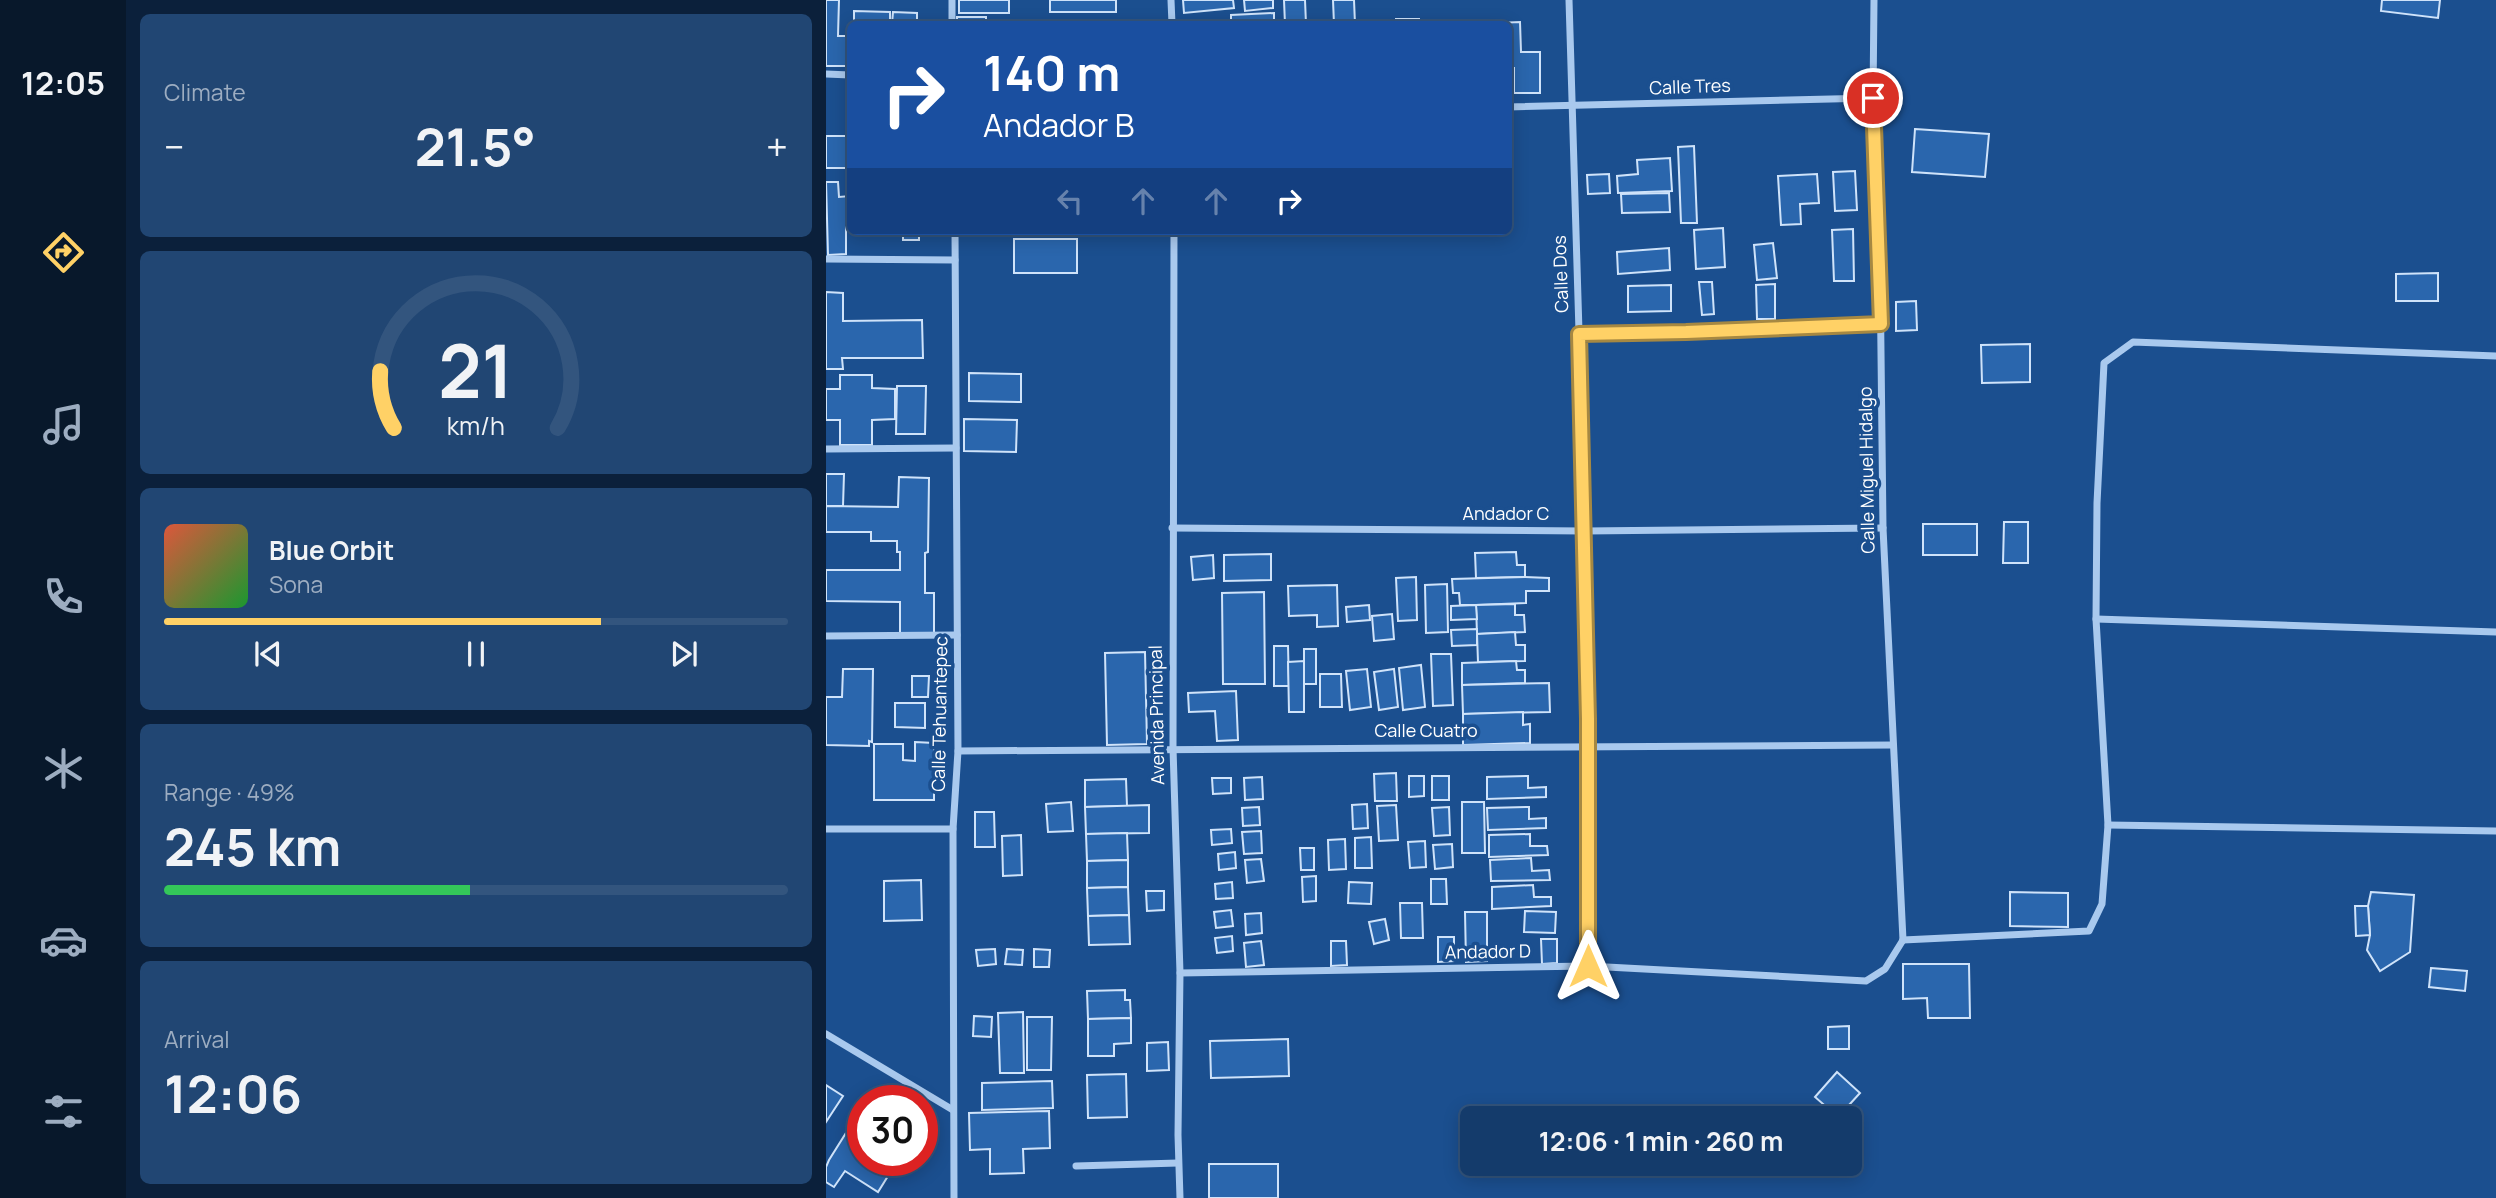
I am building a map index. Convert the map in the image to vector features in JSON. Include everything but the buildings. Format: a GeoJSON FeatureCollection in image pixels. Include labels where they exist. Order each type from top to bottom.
{"type":"FeatureCollection","features":[{"type":"Feature","properties":{"kind":"street"},"geometry":{"type":"LineString","coordinates":[[952,0],[952,21]]}},
{"type":"Feature","properties":{"kind":"street"},"geometry":{"type":"LineString","coordinates":[[1171,0],[1172,21]]}},
{"type":"Feature","properties":{"kind":"street","name":"Calle Dos"},"geometry":{"type":"LineString","coordinates":[[1569,0],[1585,531],[1588,966]]}},
{"type":"Feature","properties":{"kind":"street","name":"Calle Miguel Hidalgo"},"geometry":{"type":"LineString","coordinates":[[1874,0],[1873,98],[1881,324],[1883,528],[1903,940]]}},
{"type":"Feature","properties":{"kind":"street"},"geometry":{"type":"LineString","coordinates":[[826,74],[847,75]]}},
{"type":"Feature","properties":{"kind":"street","name":"Calle Tres"},"geometry":{"type":"LineString","coordinates":[[1512,107],[1873,98]]}},
{"type":"Feature","properties":{"kind":"street","name":"Calle Tehuantepec"},"geometry":{"type":"LineString","coordinates":[[954,1198],[953,829],[958,751],[955,235]]}},
{"type":"Feature","properties":{"kind":"street","name":"Avenida Principal"},"geometry":{"type":"LineString","coordinates":[[1174,235],[1173,748],[1180,973],[1180,1198]]}},
{"type":"Feature","properties":{"kind":"street"},"geometry":{"type":"LineString","coordinates":[[826,259],[955,260]]}},
{"type":"Feature","properties":{"kind":"street"},"geometry":{"type":"LineString","coordinates":[[1579,334],[1881,324]]}},
{"type":"Feature","properties":{"kind":"street"},"geometry":{"type":"LineString","coordinates":[[1903,940],[2089,931],[2102,904],[2108,825],[2096,618],[2097,503],[2104,363],[2133,342],[2496,356]]}},
{"type":"Feature","properties":{"kind":"street"},"geometry":{"type":"LineString","coordinates":[[826,449],[956,448]]}},
{"type":"Feature","properties":{"kind":"street","name":"Andador C"},"geometry":{"type":"LineString","coordinates":[[1172,528],[1585,531],[1883,528]]}},
{"type":"Feature","properties":{"kind":"street"},"geometry":{"type":"LineString","coordinates":[[2096,618],[2496,632]]}},
{"type":"Feature","properties":{"kind":"street"},"geometry":{"type":"LineString","coordinates":[[826,636],[957,635]]}},
{"type":"Feature","properties":{"kind":"street","name":"Calle Cuatro"},"geometry":{"type":"LineString","coordinates":[[958,751],[1893,746]]}},
{"type":"Feature","properties":{"kind":"street"},"geometry":{"type":"LineString","coordinates":[[2108,825],[2496,831]]}},
{"type":"Feature","properties":{"kind":"street"},"geometry":{"type":"LineString","coordinates":[[826,829],[953,829]]}},
{"type":"Feature","properties":{"kind":"street","name":"Andador D"},"geometry":{"type":"LineString","coordinates":[[1180,973],[1588,966],[1866,981],[1885,970],[1903,940]]}},
{"type":"Feature","properties":{"kind":"street"},"geometry":{"type":"LineString","coordinates":[[826,1034],[953,1110]]}},
{"type":"Feature","properties":{"kind":"street"},"geometry":{"type":"LineString","coordinates":[[1076,1166],[1178,1163]]}},
{"type":"Feature","properties":{"kind":"route"},"geometry":{"type":"LineString","coordinates":[[1588,966],[1588,719],[1579,334],[1881,324],[1873,98]]}}]}
